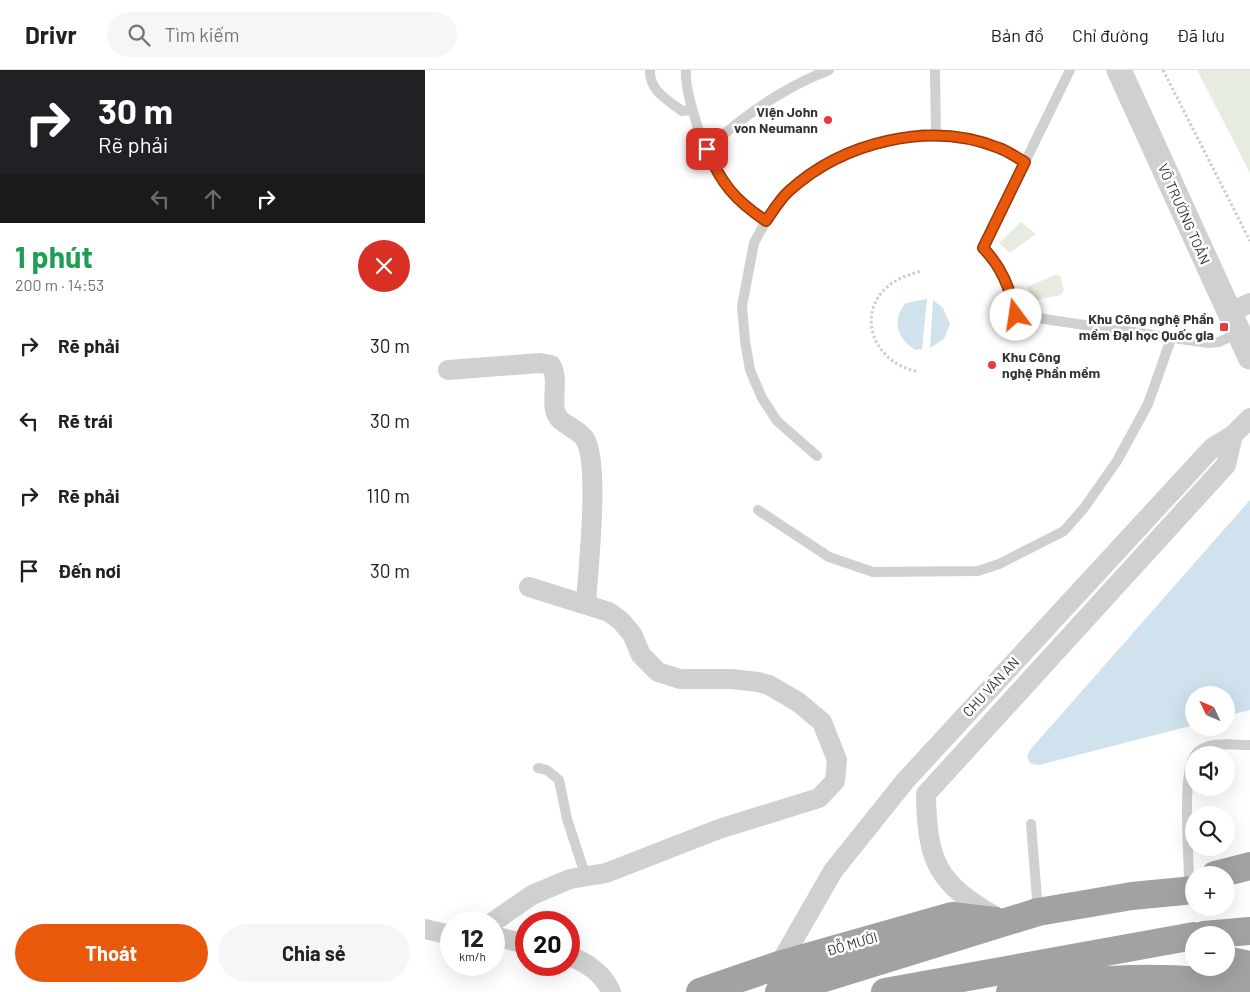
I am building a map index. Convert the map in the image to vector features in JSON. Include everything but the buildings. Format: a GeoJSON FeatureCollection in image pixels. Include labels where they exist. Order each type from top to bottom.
{"type":"FeatureCollection","features":[{"type":"Feature","properties":{"kind":"highway"},"geometry":{"type":"LineString","coordinates":[[1235,870],[1250,866]]}},
{"type":"Feature","properties":{"kind":"highway","name":"ĐỖ MƯỜI"},"geometry":{"type":"LineString","coordinates":[[1235,876],[1250,874]]}},
{"type":"Feature","properties":{"kind":"highway","name":"ĐỖ MƯỜI"},"geometry":{"type":"LineString","coordinates":[[779,992],[1038,912],[1132,896],[1185,884]]}},
{"type":"Feature","properties":{"kind":"highway"},"geometry":{"type":"LineString","coordinates":[[1235,886],[1250,885]]}},
{"type":"Feature","properties":{"kind":"highway","name":"ĐỖ MƯỜI"},"geometry":{"type":"LineString","coordinates":[[700,992],[779,965],[952,916],[1006,923]]}},
{"type":"Feature","properties":{"kind":"highway"},"geometry":{"type":"LineString","coordinates":[[1235,932],[1250,931]]}},
{"type":"Feature","properties":{"kind":"highway"},"geometry":{"type":"LineString","coordinates":[[885,992],[1185,941]]}},
{"type":"Feature","properties":{"kind":"highway"},"geometry":{"type":"LineString","coordinates":[[1010,992],[1064,983],[1141,977],[1195,987],[1239,978]]}},
{"type":"Feature","properties":{"kind":"street","name":"VÕ TRƯỜNG TOẢN"},"geometry":{"type":"LineString","coordinates":[[1119,70],[1239,317],[1250,357]]}},
{"type":"Feature","properties":{"kind":"street"},"geometry":{"type":"LineString","coordinates":[[448,370],[540,363],[551,365],[555,374],[555,412],[561,421],[585,439],[593,467],[586,603]]}},
{"type":"Feature","properties":{"kind":"street","name":"CHU VĂN AN"},"geometry":{"type":"LineString","coordinates":[[779,965],[833,871],[905,780],[1212,448],[1233,435],[1250,418]]}},
{"type":"Feature","properties":{"kind":"street","name":"CHU VĂN AN"},"geometry":{"type":"LineString","coordinates":[[927,794],[1226,464],[1233,435]]}},
{"type":"Feature","properties":{"kind":"street"},"geometry":{"type":"LineString","coordinates":[[505,914],[532,896],[570,879],[606,873],[719,829],[819,798],[835,781],[837,760],[822,722],[798,702],[769,685],[758,682],[680,679],[658,672],[641,655],[631,634],[621,621],[609,612],[586,603],[529,587]]}},
{"type":"Feature","properties":{"kind":"street"},"geometry":{"type":"LineString","coordinates":[[905,780],[927,794],[927,820],[931,850],[939,871],[955,890],[974,905],[1006,923]]}},
{"type":"Feature","properties":{"kind":"street"},"geometry":{"type":"LineString","coordinates":[[425,929],[440,932]]}},
{"type":"Feature","properties":{"kind":"street"},"geometry":{"type":"LineString","coordinates":[[580,962],[596,971],[608,984],[611,992]]}},
{"type":"Feature","properties":{"kind":"lane"},"geometry":{"type":"LineString","coordinates":[[650,70],[655,89],[661,97],[682,111],[692,110]]}},
{"type":"Feature","properties":{"kind":"lane"},"geometry":{"type":"LineString","coordinates":[[686,70],[692,110],[718,175],[744,206],[766,221]]}},
{"type":"Feature","properties":{"kind":"lane"},"geometry":{"type":"LineString","coordinates":[[707,149],[734,124],[773,96],[811,73],[829,70]]}},
{"type":"Feature","properties":{"kind":"lane"},"geometry":{"type":"LineString","coordinates":[[935,70],[936,136]]}},
{"type":"Feature","properties":{"kind":"lane"},"geometry":{"type":"LineString","coordinates":[[1070,70],[983,248],[1003,275],[1016,315],[1208,343],[1219,342],[1239,317]]}},
{"type":"Feature","properties":{"kind":"lane"},"geometry":{"type":"LineString","coordinates":[[817,456],[777,421],[762,398],[750,370],[742,306],[754,243],[766,221],[788,192],[823,165],[857,150],[889,141],[923,134],[961,138],[999,148],[1025,162]]}},
{"type":"Feature","properties":{"kind":"lane"},"geometry":{"type":"LineString","coordinates":[[758,510],[829,557],[873,572],[978,571],[999,564],[1064,531],[1085,508],[1117,461],[1148,404],[1171,339]]}},
{"type":"Feature","properties":{"kind":"lane"},"geometry":{"type":"LineString","coordinates":[[1215,746],[1250,745]]}},
{"type":"Feature","properties":{"kind":"lane"},"geometry":{"type":"LineString","coordinates":[[538,768],[547,770],[559,780],[567,819],[586,877]]}},
{"type":"Feature","properties":{"kind":"lane"},"geometry":{"type":"LineString","coordinates":[[1188,796],[1187,809],[1199,866]]}},
{"type":"Feature","properties":{"kind":"lane"},"geometry":{"type":"LineString","coordinates":[[1031,824],[1038,912]]}},
{"type":"Feature","properties":{"kind":"path"},"geometry":{"type":"LineString","coordinates":[[1163,70],[1250,241]]}},
{"type":"Feature","properties":{"kind":"path"},"geometry":{"type":"LineString","coordinates":[[916,370],[897,365],[880,350],[875,343],[871,318],[873,307],[884,291],[904,276],[921,271]]}},
{"type":"Feature","properties":{"kind":"shaded area"},"geometry":{"type":"Polygon","coordinates":[[[1197,70],[1250,70],[1250,173],[1197,70]]]}},
{"type":"Feature","properties":{"kind":"shaded area"},"geometry":{"type":"Polygon","coordinates":[[[1021,222],[1036,234],[1010,253],[999,243],[1021,222]]]}},
{"type":"Feature","properties":{"kind":"shaded area"},"geometry":{"type":"Polygon","coordinates":[[[1055,275],[1060,276],[1064,290],[1061,295],[1035,300],[1027,287],[1055,275]]]}},
{"type":"Feature","properties":{"kind":"water"},"geometry":{"type":"Polygon","coordinates":[[[927,299],[922,349],[915,350],[900,335],[898,328],[899,316],[901,309],[906,303],[927,299]]]}},
{"type":"Feature","properties":{"kind":"water"},"geometry":{"type":"Polygon","coordinates":[[[933,300],[943,308],[950,324],[944,339],[930,348],[933,300]]]}},
{"type":"Feature","properties":{"kind":"water"},"geometry":{"type":"Polygon","coordinates":[[[1250,500],[1250,710],[1235,714],[1235,686],[1185,686],[1185,727],[1039,765],[1031,764],[1027,757],[1030,750],[1250,500]]]}},
{"type":"Feature","properties":{"kind":"place","name":"Viện John von Neumann"},"geometry":{"type":"Point","coordinates":[828,120]}},
{"type":"Feature","properties":{"kind":"place","name":"Khu Công nghệ Phần mềm Đại học Quốc gia"},"geometry":{"type":"Point","coordinates":[1224,327]}},
{"type":"Feature","properties":{"kind":"place","name":"Khu Công nghệ Phần mềm"},"geometry":{"type":"Point","coordinates":[992,365]}},
{"type":"Feature","properties":{"kind":"route"},"geometry":{"type":"LineString","coordinates":[[707,149],[718,175],[744,206],[766,221],[788,192],[823,165],[857,150],[923,134],[961,138],[999,148],[1025,162],[983,248],[993,257],[1001,269],[1016,315]]}}]}
